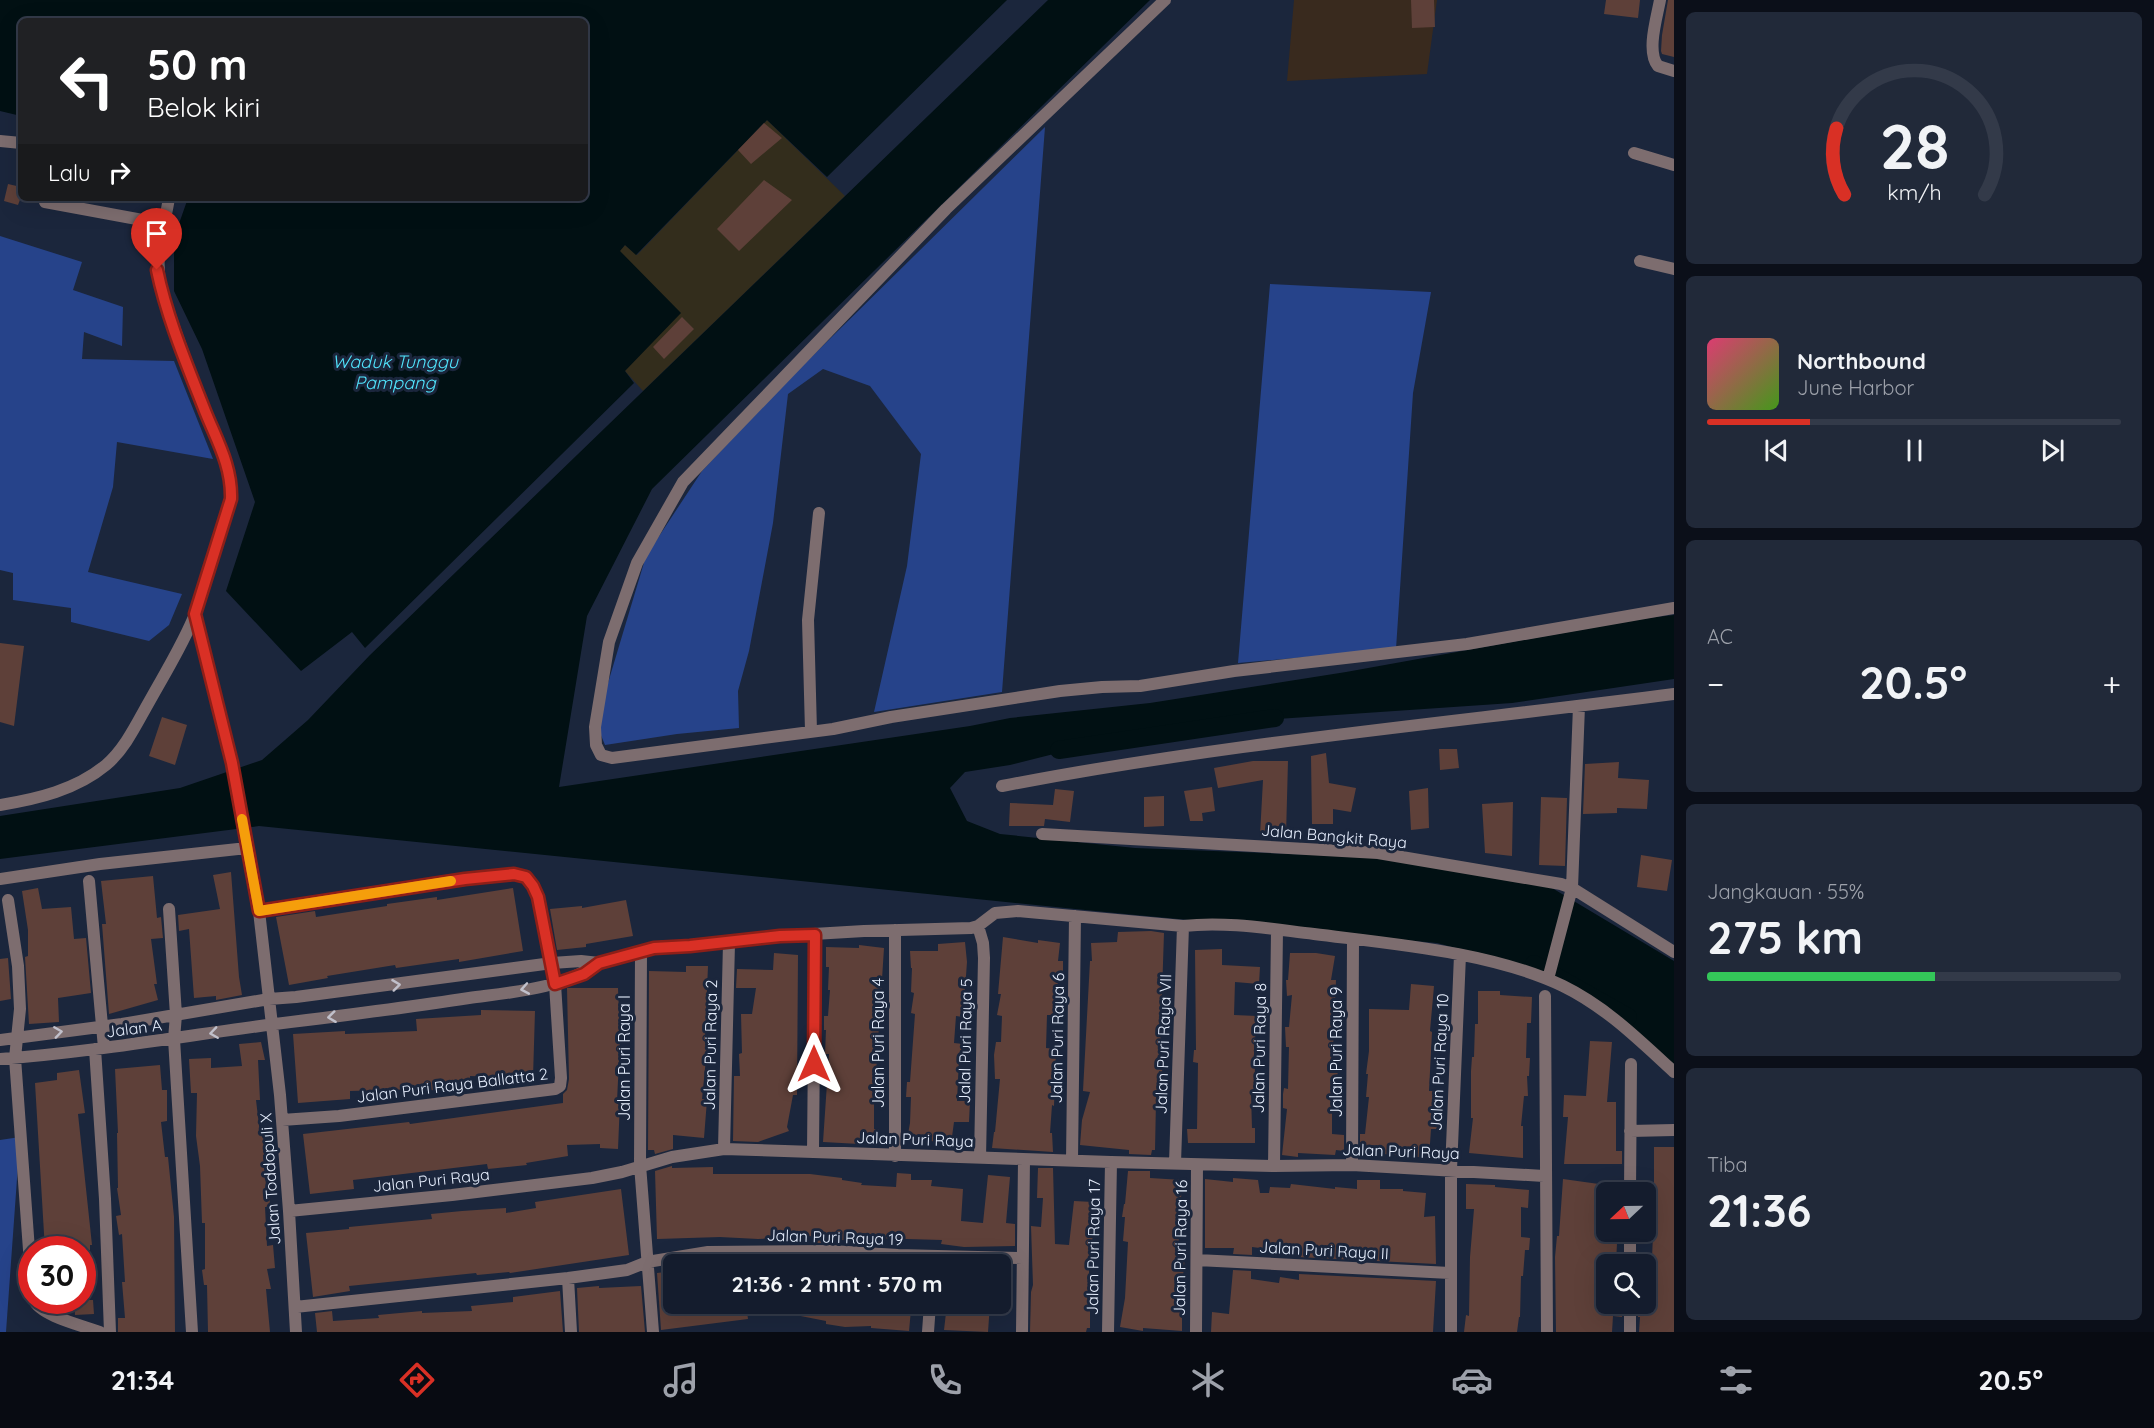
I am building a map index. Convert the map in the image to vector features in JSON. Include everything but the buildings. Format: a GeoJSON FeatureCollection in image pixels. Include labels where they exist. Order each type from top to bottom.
{"type":"FeatureCollection","features":[{"type":"Feature","properties":{"kind":"street"},"geometry":{"type":"LineString","coordinates":[[1165,0],[946,209],[683,482],[638,563],[609,642],[595,727],[596,745],[601,755],[612,758],[833,729],[891,717],[1060,691],[1140,686],[1234,671],[1467,644],[1674,608]]}},
{"type":"Feature","properties":{"kind":"street"},"geometry":{"type":"LineString","coordinates":[[1660,0],[1653,56],[1658,66],[1674,71]]}},
{"type":"Feature","properties":{"kind":"street"},"geometry":{"type":"LineString","coordinates":[[0,141],[18,143]]}},
{"type":"Feature","properties":{"kind":"street"},"geometry":{"type":"LineString","coordinates":[[1634,153],[1674,165]]}},
{"type":"Feature","properties":{"kind":"street"},"geometry":{"type":"LineString","coordinates":[[0,805],[58,792],[90,777],[119,752],[195,614],[231,499],[228,465],[206,413],[160,287],[157,270],[159,247],[169,201]]}},
{"type":"Feature","properties":{"kind":"street"},"geometry":{"type":"LineString","coordinates":[[45,202],[164,224]]}},
{"type":"Feature","properties":{"kind":"street"},"geometry":{"type":"LineString","coordinates":[[1640,261],[1674,269]]}},
{"type":"Feature","properties":{"kind":"street"},"geometry":{"type":"LineString","coordinates":[[811,731],[808,620],[819,513]]}},
{"type":"Feature","properties":{"kind":"street","name":"Jalan Toddopuli X"},"geometry":{"type":"LineString","coordinates":[[195,614],[232,763],[259,911],[282,1120],[296,1332]]}},
{"type":"Feature","properties":{"kind":"street"},"geometry":{"type":"LineString","coordinates":[[1002,786],[1085,770],[1386,728],[1674,694]]}},
{"type":"Feature","properties":{"kind":"street"},"geometry":{"type":"LineString","coordinates":[[1549,977],[1571,891],[1579,706]]}},
{"type":"Feature","properties":{"kind":"street","name":"Jalan Bangkit Raya"},"geometry":{"type":"LineString","coordinates":[[1042,834],[1377,853],[1561,884],[1674,952]]}},
{"type":"Feature","properties":{"kind":"street"},"geometry":{"type":"LineString","coordinates":[[0,879],[246,845]]}},
{"type":"Feature","properties":{"kind":"street"},"geometry":{"type":"LineString","coordinates":[[259,911],[465,879],[514,874],[526,877],[538,897],[555,984]]}},
{"type":"Feature","properties":{"kind":"street"},"geometry":{"type":"LineString","coordinates":[[89,881],[102,1027],[100,1049],[110,1332]]}},
{"type":"Feature","properties":{"kind":"street"},"geometry":{"type":"LineString","coordinates":[[8,900],[18,966],[20,1009],[15,1058],[28,1236]]}},
{"type":"Feature","properties":{"kind":"street"},"geometry":{"type":"LineString","coordinates":[[169,909],[176,1015],[174,1039],[192,1332]]}},
{"type":"Feature","properties":{"kind":"street"},"geometry":{"type":"LineString","coordinates":[[599,963],[664,946],[729,943],[780,936],[938,930],[978,926],[990,915],[1003,911],[1183,926],[1204,924],[1276,930],[1460,955],[1549,977],[1613,1017],[1674,1072]]}},
{"type":"Feature","properties":{"kind":"street","name":"Jalan Puri Raya 6"},"geometry":{"type":"LineString","coordinates":[[1072,1161],[1075,916]]}},
{"type":"Feature","properties":{"kind":"street","name":"Jalal Puri Raya 5"},"geometry":{"type":"LineString","coordinates":[[978,926],[984,958],[980,1158]]}},
{"type":"Feature","properties":{"kind":"street","name":"Jalan Puri Raya VII"},"geometry":{"type":"LineString","coordinates":[[1175,1163],[1183,926]]}},
{"type":"Feature","properties":{"kind":"street","name":"Jalan Puri Raya 4"},"geometry":{"type":"LineString","coordinates":[[895,930],[895,1156]]}},
{"type":"Feature","properties":{"kind":"street","name":"Jalan Puri Raya 8"},"geometry":{"type":"LineString","coordinates":[[1274,1166],[1276,930]]}},
{"type":"Feature","properties":{"kind":"street"},"geometry":{"type":"LineString","coordinates":[[813,1152],[815,935]]}},
{"type":"Feature","properties":{"kind":"street","name":"Jalan Puri Raya 9"},"geometry":{"type":"LineString","coordinates":[[1352,1165],[1353,939]]}},
{"type":"Feature","properties":{"kind":"street","name":"Jalan Puri Raya 2"},"geometry":{"type":"LineString","coordinates":[[724,1149],[729,943]]}},
{"type":"Feature","properties":{"kind":"street","name":"Jalan Puri Raya I"},"geometry":{"type":"LineString","coordinates":[[641,951],[640,1166],[653,1332]]}},
{"type":"Feature","properties":{"kind":"street","name":"Jalan Puri Raya 10"},"geometry":{"type":"LineString","coordinates":[[1451,1332],[1451,1170],[1460,955]]}},
{"type":"Feature","properties":{"kind":"street","name":"Jalan A"},"geometry":{"type":"LineString","coordinates":[[0,1040],[102,1027],[268,999],[552,963],[581,961],[599,963]]}},
{"type":"Feature","properties":{"kind":"street","name":"Jalan A"},"geometry":{"type":"LineString","coordinates":[[0,1059],[100,1049],[397,1010],[555,984],[584,974],[599,963]]}},
{"type":"Feature","properties":{"kind":"street","name":"Jalan Puri Raya Ballatta 2"},"geometry":{"type":"LineString","coordinates":[[282,1120],[339,1116],[555,1089],[560,1086],[561,1078],[555,984]]}},
{"type":"Feature","properties":{"kind":"street"},"geometry":{"type":"LineString","coordinates":[[1545,996],[1546,1332]]}},
{"type":"Feature","properties":{"kind":"street"},"geometry":{"type":"LineString","coordinates":[[296,997],[294,1010],[300,1021]]}},
{"type":"Feature","properties":{"kind":"street"},"geometry":{"type":"LineString","coordinates":[[1630,1064],[1630,1182]]}},
{"type":"Feature","properties":{"kind":"street"},"geometry":{"type":"LineString","coordinates":[[1630,1131],[1674,1131]]}},
{"type":"Feature","properties":{"kind":"street","name":"Jalan Puri Raya"},"geometry":{"type":"LineString","coordinates":[[289,1210],[452,1195],[592,1178],[622,1172],[672,1157],[724,1149],[1197,1165],[1352,1165],[1544,1176]]}},
{"type":"Feature","properties":{"kind":"street"},"geometry":{"type":"LineString","coordinates":[[1022,1332],[1024,1160]]}},
{"type":"Feature","properties":{"kind":"street","name":"Jalan Puri Raya 17"},"geometry":{"type":"LineString","coordinates":[[1108,1332],[1111,1162]]}},
{"type":"Feature","properties":{"kind":"street","name":"Jalan Puri Raya 16"},"geometry":{"type":"LineString","coordinates":[[1196,1332],[1197,1165]]}},
{"type":"Feature","properties":{"kind":"street","name":"Jalan Puri Raya 19"},"geometry":{"type":"LineString","coordinates":[[696,1254],[729,1251],[831,1251],[864,1254]]}},
{"type":"Feature","properties":{"kind":"street","name":"Jalan Puri Raya 19"},"geometry":{"type":"LineString","coordinates":[[1011,1258],[1022,1258]]}},
{"type":"Feature","properties":{"kind":"street","name":"Jalan Puri Raya 19"},"geometry":{"type":"LineString","coordinates":[[295,1307],[568,1278],[627,1270],[663,1260]]}},
{"type":"Feature","properties":{"kind":"street","name":"Jalan Puri Raya II"},"geometry":{"type":"LineString","coordinates":[[1197,1260],[1450,1273]]}},
{"type":"Feature","properties":{"kind":"street"},"geometry":{"type":"LineString","coordinates":[[568,1278],[571,1332]]}},
{"type":"Feature","properties":{"kind":"street"},"geometry":{"type":"LineString","coordinates":[[49,1314],[100,1332]]}},
{"type":"Feature","properties":{"kind":"street"},"geometry":{"type":"LineString","coordinates":[[928,1332],[929,1314]]}},
{"type":"Feature","properties":{"kind":"street"},"geometry":{"type":"LineString","coordinates":[[1630,1314],[1630,1332]]}},
{"type":"Feature","properties":{"kind":"shaded area"},"geometry":{"type":"Polygon","coordinates":[[[1294,0],[1437,0],[1427,74],[1287,81],[1294,0]]]}},
{"type":"Feature","properties":{"kind":"shaded area"},"geometry":{"type":"Polygon","coordinates":[[[767,120],[845,196],[643,391],[625,371],[620,250],[625,245],[637,255],[767,120]]]}},
{"type":"Feature","properties":{"kind":"shaded area"},"geometry":{"type":"Polygon","coordinates":[[[1045,127],[1002,692],[874,712],[907,566],[921,454],[870,386],[823,369],[788,394],[773,523],[749,651],[738,691],[739,728],[677,734],[605,745],[596,723],[646,556],[702,471],[783,385],[1045,127]]]}},
{"type":"Feature","properties":{"kind":"shaded area"},"geometry":{"type":"Polygon","coordinates":[[[0,236],[82,262],[73,290],[123,307],[122,346],[84,332],[82,359],[174,361],[213,459],[117,442],[113,487],[88,572],[182,594],[169,625],[149,641],[71,622],[71,608],[13,600],[13,573],[0,570],[0,236]]]}},
{"type":"Feature","properties":{"kind":"shaded area"},"geometry":{"type":"Polygon","coordinates":[[[1270,284],[1431,292],[1413,393],[1396,649],[1238,663],[1270,284]]]}},
{"type":"Feature","properties":{"kind":"shaded area"},"geometry":{"type":"Polygon","coordinates":[[[20,1137],[6,1332],[0,1332],[0,1140],[20,1137]]]}},
{"type":"Feature","properties":{"kind":"water","name":"Waduk Tunggu Pampang"},"geometry":{"type":"Polygon","coordinates":[[[0,0],[1007,0],[827,177],[767,120],[636,255],[625,245],[620,251],[681,313],[625,371],[634,383],[365,648],[352,632],[301,671],[226,591],[255,502],[202,349],[174,291],[174,238],[187,201],[588,201],[588,18],[18,18],[18,115],[0,111],[0,0]]]}},
{"type":"Feature","properties":{"kind":"water"},"geometry":{"type":"Polygon","coordinates":[[[1048,0],[1150,0],[652,489],[587,616],[559,787],[970,726],[1010,718],[1150,703],[1346,672],[1640,619],[1674,615],[1674,679],[1512,703],[1161,727],[1010,765],[965,772],[950,788],[967,821],[1000,834],[1135,848],[1443,860],[1552,888],[1674,961],[1674,1064],[1580,981],[1437,943],[1125,914],[259,826],[0,859],[0,816],[180,788],[262,760],[308,720],[370,655],[1048,0]]]}},
{"type":"Feature","properties":{"kind":"waterway"},"geometry":{"type":"LineString","coordinates":[[1059,750],[1275,718]]}},
{"type":"Feature","properties":{"kind":"waterway"},"geometry":{"type":"LineString","coordinates":[[1534,964],[1628,1017]]}},
{"type":"Feature","properties":{"kind":"slow traffic"},"geometry":{"type":"LineString","coordinates":[[242,819],[259,911],[451,881]]}},
{"type":"Feature","properties":{"kind":"route"},"geometry":{"type":"LineString","coordinates":[[157,270],[168,312],[206,413],[221,446],[231,482],[231,499],[195,614],[232,763],[259,911],[465,879],[514,874],[526,877],[538,897],[555,984],[584,974],[599,963],[664,946],[690,946],[780,936],[815,935],[814,1064]]}}]}
